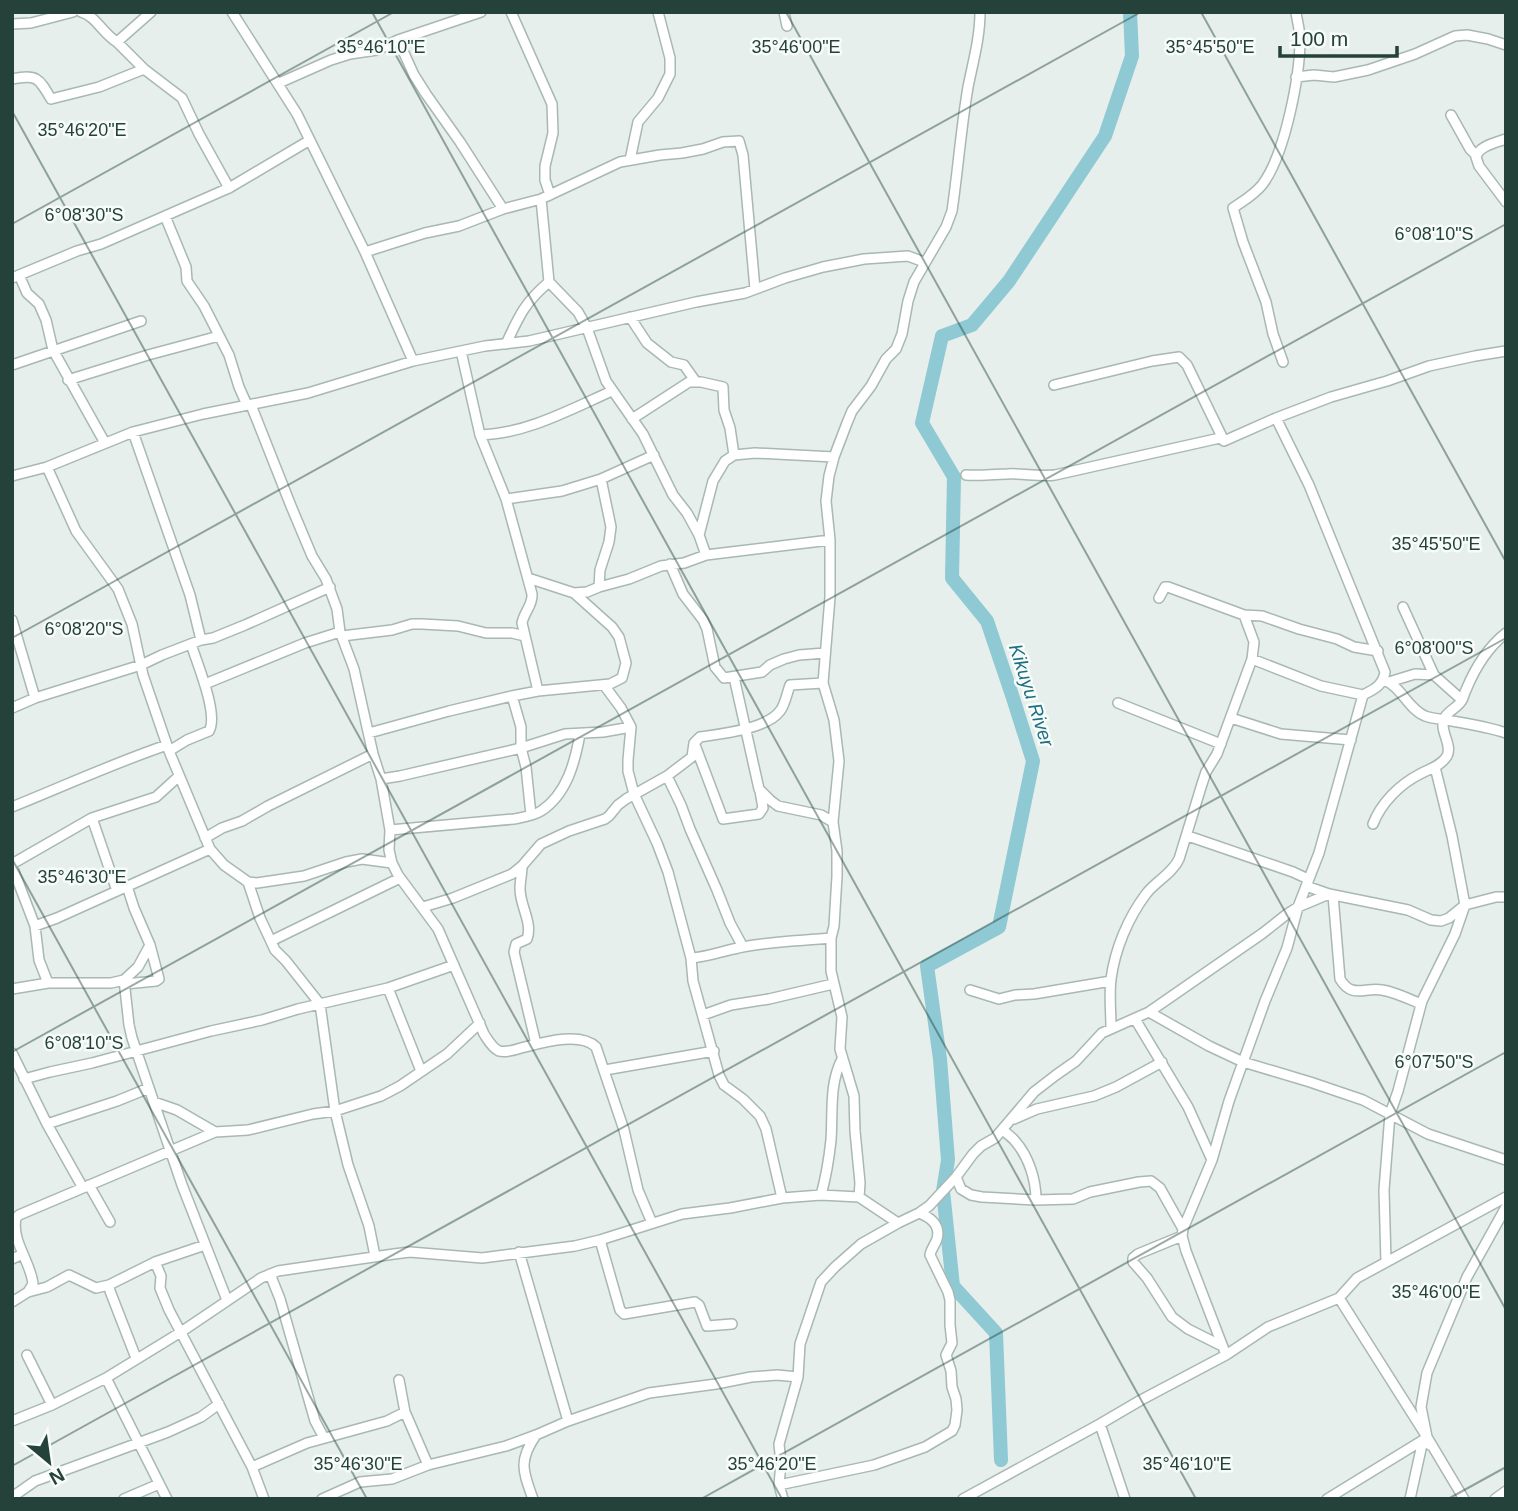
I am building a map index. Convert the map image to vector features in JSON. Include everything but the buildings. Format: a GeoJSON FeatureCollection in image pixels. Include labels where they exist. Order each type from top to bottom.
{"type":"FeatureCollection","features":[{"type":"Feature","properties":{"kind":"street"},"geometry":{"type":"LineString","coordinates":[[12,24],[31,23],[72,12]]}},
{"type":"Feature","properties":{"kind":"street"},"geometry":{"type":"LineString","coordinates":[[80,12],[87,14],[144,69],[182,98],[229,188]]}},
{"type":"Feature","properties":{"kind":"street"},"geometry":{"type":"LineString","coordinates":[[117,42],[152,12]]}},
{"type":"Feature","properties":{"kind":"street"},"geometry":{"type":"LineString","coordinates":[[232,12],[279,83],[310,140],[365,252],[413,361]]}},
{"type":"Feature","properties":{"kind":"street"},"geometry":{"type":"LineString","coordinates":[[279,83],[331,60],[377,50],[398,40],[481,12]]}},
{"type":"Feature","properties":{"kind":"street"},"geometry":{"type":"LineString","coordinates":[[511,12],[552,104],[553,133],[545,166],[549,282],[576,308],[587,328],[606,381],[643,434],[673,495],[699,535],[706,555]]}},
{"type":"Feature","properties":{"kind":"street"},"geometry":{"type":"LineString","coordinates":[[630,160],[638,122],[658,98],[670,74],[670,58],[658,12]]}},
{"type":"Feature","properties":{"kind":"street"},"geometry":{"type":"LineString","coordinates":[[784,12],[787,26]]}},
{"type":"Feature","properties":{"kind":"street"},"geometry":{"type":"LineString","coordinates":[[859,1197],[854,1096],[840,1049],[842,1017],[831,971],[837,876],[833,822],[839,761],[834,720],[823,683],[830,597],[830,540],[826,501],[834,457],[852,411],[871,386],[886,359],[896,349],[914,282],[946,227],[952,211],[980,12]]}},
{"type":"Feature","properties":{"kind":"street"},"geometry":{"type":"LineString","coordinates":[[1283,362],[1266,302],[1233,208],[1257,192],[1271,172],[1287,123],[1296,77],[1300,30],[1296,12]]}},
{"type":"Feature","properties":{"kind":"street"},"geometry":{"type":"LineString","coordinates":[[1296,77],[1334,77],[1368,70],[1415,54],[1455,36],[1467,35],[1506,45]]}},
{"type":"Feature","properties":{"kind":"street"},"geometry":{"type":"LineString","coordinates":[[398,40],[426,94],[503,209]]}},
{"type":"Feature","properties":{"kind":"street"},"geometry":{"type":"LineString","coordinates":[[12,79],[35,77],[43,84],[51,99],[99,87],[144,69]]}},
{"type":"Feature","properties":{"kind":"street"},"geometry":{"type":"LineString","coordinates":[[1451,116],[1469,149],[1476,155],[1479,166],[1506,202]]}},
{"type":"Feature","properties":{"kind":"street"},"geometry":{"type":"LineString","coordinates":[[1476,155],[1484,147],[1506,139]]}},
{"type":"Feature","properties":{"kind":"street"},"geometry":{"type":"LineString","coordinates":[[105,443],[53,350],[39,304],[16,277],[77,251],[101,244],[229,188],[310,140]]}},
{"type":"Feature","properties":{"kind":"street"},"geometry":{"type":"LineString","coordinates":[[365,252],[425,233],[459,226],[503,209],[546,197],[620,162],[739,141],[743,155],[755,289]]}},
{"type":"Feature","properties":{"kind":"street"},"geometry":{"type":"LineString","coordinates":[[165,216],[186,267],[187,281],[204,306],[229,355],[239,387],[312,556],[330,587],[341,634],[354,669],[381,779],[390,830],[389,850],[392,863],[444,941],[488,1041],[499,1051],[581,1039],[590,1041],[596,1047],[624,1129],[638,1190],[652,1223]]}},
{"type":"Feature","properties":{"kind":"street"},"geometry":{"type":"LineString","coordinates":[[12,476],[47,467],[133,432],[203,414],[308,393],[413,361],[485,346],[529,341],[745,293],[823,267],[864,259],[908,256],[925,262]]}},
{"type":"Feature","properties":{"kind":"street"},"geometry":{"type":"LineString","coordinates":[[506,344],[533,295],[549,282]]}},
{"type":"Feature","properties":{"kind":"street"},"geometry":{"type":"LineString","coordinates":[[630,317],[647,343],[671,362],[684,365],[696,382]]}},
{"type":"Feature","properties":{"kind":"street"},"geometry":{"type":"LineString","coordinates":[[12,365],[141,321]]}},
{"type":"Feature","properties":{"kind":"street"},"geometry":{"type":"LineString","coordinates":[[68,380],[219,336]]}},
{"type":"Feature","properties":{"kind":"street"},"geometry":{"type":"LineString","coordinates":[[461,351],[480,435],[506,499],[533,598],[522,622],[538,691]]}},
{"type":"Feature","properties":{"kind":"street"},"geometry":{"type":"LineString","coordinates":[[1224,441],[1331,397],[1429,366],[1506,351]]}},
{"type":"Feature","properties":{"kind":"street"},"geometry":{"type":"LineString","coordinates":[[1054,384],[1179,357],[1187,366],[1224,441]]}},
{"type":"Feature","properties":{"kind":"street"},"geometry":{"type":"LineString","coordinates":[[632,419],[689,382],[723,387],[724,410],[734,456]]}},
{"type":"Feature","properties":{"kind":"street"},"geometry":{"type":"LineString","coordinates":[[480,435],[494,435],[531,425],[612,391]]}},
{"type":"Feature","properties":{"kind":"street"},"geometry":{"type":"LineString","coordinates":[[1276,418],[1309,485],[1378,651],[1386,681],[1428,717],[1506,733]]}},
{"type":"Feature","properties":{"kind":"street"},"geometry":{"type":"LineString","coordinates":[[133,432],[190,595],[201,639]]}},
{"type":"Feature","properties":{"kind":"street"},"geometry":{"type":"LineString","coordinates":[[966,475],[1008,474],[1040,477],[1220,438],[1224,441]]}},
{"type":"Feature","properties":{"kind":"street"},"geometry":{"type":"LineString","coordinates":[[699,535],[713,481],[726,461],[734,456],[755,453],[834,457]]}},
{"type":"Feature","properties":{"kind":"street"},"geometry":{"type":"LineString","coordinates":[[506,499],[562,491],[601,479],[654,455]]}},
{"type":"Feature","properties":{"kind":"street"},"geometry":{"type":"LineString","coordinates":[[47,467],[76,531],[118,589],[132,624],[141,665],[168,748],[210,849],[224,865],[247,882],[257,883],[304,876],[362,859],[392,863]]}},
{"type":"Feature","properties":{"kind":"street"},"geometry":{"type":"LineString","coordinates":[[599,587],[600,570],[611,534],[601,479]]}},
{"type":"Feature","properties":{"kind":"street"},"geometry":{"type":"LineString","coordinates":[[528,578],[574,593],[587,592],[661,566],[684,564],[706,555],[830,540]]}},
{"type":"Feature","properties":{"kind":"street"},"geometry":{"type":"LineString","coordinates":[[670,564],[682,594],[703,620],[715,667],[724,678],[762,671],[770,665],[799,655],[825,653]]}},
{"type":"Feature","properties":{"kind":"street"},"geometry":{"type":"LineString","coordinates":[[12,708],[35,698],[141,665],[201,639],[213,638],[330,587]]}},
{"type":"Feature","properties":{"kind":"street"},"geometry":{"type":"LineString","coordinates":[[1159,598],[1165,587],[1168,587],[1244,615],[1262,616],[1337,639],[1354,647],[1378,651]]}},
{"type":"Feature","properties":{"kind":"street"},"geometry":{"type":"LineString","coordinates":[[369,733],[512,696],[617,682],[625,673],[626,663],[619,637],[612,627],[574,593]]}},
{"type":"Feature","properties":{"kind":"street"},"geometry":{"type":"LineString","coordinates":[[1402,607],[1434,675],[1462,700]]}},
{"type":"Feature","properties":{"kind":"street"},"geometry":{"type":"LineString","coordinates":[[1111,1028],[1111,981],[1130,918],[1147,892],[1176,866],[1188,836],[1202,784],[1221,744],[1252,659],[1254,642],[1244,615]]}},
{"type":"Feature","properties":{"kind":"street"},"geometry":{"type":"LineString","coordinates":[[12,620],[17,653],[35,698]]}},
{"type":"Feature","properties":{"kind":"street"},"geometry":{"type":"LineString","coordinates":[[205,684],[305,643],[341,634],[391,630],[422,624],[458,626],[486,633],[525,636]]}},
{"type":"Feature","properties":{"kind":"street"},"geometry":{"type":"LineString","coordinates":[[1373,824],[1381,807],[1393,793],[1435,767],[1447,756],[1444,719],[1462,700],[1486,652],[1506,633]]}},
{"type":"Feature","properties":{"kind":"street"},"geometry":{"type":"LineString","coordinates":[[12,807],[132,757],[168,748],[211,730],[212,714],[191,644]]}},
{"type":"Feature","properties":{"kind":"street"},"geometry":{"type":"LineString","coordinates":[[1252,659],[1321,686],[1363,695],[1386,681],[1415,674],[1434,675]]}},
{"type":"Feature","properties":{"kind":"street"},"geometry":{"type":"LineString","coordinates":[[694,743],[723,818],[759,814],[763,808],[734,677]]}},
{"type":"Feature","properties":{"kind":"street"},"geometry":{"type":"LineString","coordinates":[[423,907],[512,874],[541,844],[605,819],[618,805],[667,776],[692,757],[694,743],[700,737],[751,728],[780,711],[790,685],[823,683]]}},
{"type":"Feature","properties":{"kind":"street"},"geometry":{"type":"LineString","coordinates":[[604,685],[631,727],[628,771],[634,794],[668,872],[691,958],[693,981],[719,1075],[724,1085],[760,1116],[766,1129],[782,1198]]}},
{"type":"Feature","properties":{"kind":"street"},"geometry":{"type":"LineString","coordinates":[[1224,1351],[1172,1317],[1147,1278],[1133,1262],[1133,1258],[1183,1232],[1212,1160],[1229,1101],[1287,948],[1298,907],[1319,853],[1363,695]]}},
{"type":"Feature","properties":{"kind":"street"},"geometry":{"type":"LineString","coordinates":[[512,696],[521,727],[531,815]]}},
{"type":"Feature","properties":{"kind":"street"},"geometry":{"type":"LineString","coordinates":[[1118,703],[1221,744]]}},
{"type":"Feature","properties":{"kind":"street"},"geometry":{"type":"LineString","coordinates":[[1231,718],[1281,734],[1351,740]]}},
{"type":"Feature","properties":{"kind":"street"},"geometry":{"type":"LineString","coordinates":[[381,779],[522,748],[565,734],[631,727]]}},
{"type":"Feature","properties":{"kind":"street"},"geometry":{"type":"LineString","coordinates":[[390,830],[514,819],[541,811],[568,778],[580,734]]}},
{"type":"Feature","properties":{"kind":"street"},"geometry":{"type":"LineString","coordinates":[[205,838],[373,754]]}},
{"type":"Feature","properties":{"kind":"street"},"geometry":{"type":"LineString","coordinates":[[1386,1262],[1384,1190],[1390,1114],[1421,1004],[1455,934],[1465,905],[1435,767]]}},
{"type":"Feature","properties":{"kind":"street"},"geometry":{"type":"LineString","coordinates":[[48,983],[39,960],[35,926],[16,886],[12,865],[92,818],[156,797],[179,776]]}},
{"type":"Feature","properties":{"kind":"street"},"geometry":{"type":"LineString","coordinates":[[667,776],[730,923],[743,947]]}},
{"type":"Feature","properties":{"kind":"street"},"geometry":{"type":"LineString","coordinates":[[759,789],[778,806],[821,815],[833,822]]}},
{"type":"Feature","properties":{"kind":"street"},"geometry":{"type":"LineString","coordinates":[[92,818],[117,891]]}},
{"type":"Feature","properties":{"kind":"street"},"geometry":{"type":"LineString","coordinates":[[1188,836],[1293,872],[1307,883],[1331,894],[1408,910],[1432,920],[1449,918],[1465,905],[1506,897]]}},
{"type":"Feature","properties":{"kind":"street"},"geometry":{"type":"LineString","coordinates":[[35,926],[210,849]]}},
{"type":"Feature","properties":{"kind":"street"},"geometry":{"type":"LineString","coordinates":[[522,866],[520,889],[530,930],[527,939],[516,944],[514,952],[536,1044]]}},
{"type":"Feature","properties":{"kind":"street"},"geometry":{"type":"LineString","coordinates":[[271,941],[400,878]]}},
{"type":"Feature","properties":{"kind":"street"},"geometry":{"type":"LineString","coordinates":[[247,882],[275,950],[320,1004],[335,1111],[348,1165],[369,1226],[375,1256]]}},
{"type":"Feature","properties":{"kind":"street"},"geometry":{"type":"LineString","coordinates":[[12,989],[48,983],[158,981],[150,945],[127,886]]}},
{"type":"Feature","properties":{"kind":"street"},"geometry":{"type":"LineString","coordinates":[[783,1499],[779,1485],[779,1444],[798,1377],[800,1343],[821,1282],[861,1244],[929,1206],[973,1154],[1003,1130],[1034,1092],[1076,1061],[1096,1038],[1111,1028],[1149,1012],[1298,907],[1331,894]]}},
{"type":"Feature","properties":{"kind":"street"},"geometry":{"type":"LineString","coordinates":[[1331,894],[1340,979],[1345,987],[1355,991],[1381,990],[1421,1004]]}},
{"type":"Feature","properties":{"kind":"street"},"geometry":{"type":"LineString","coordinates":[[691,958],[771,943],[831,938]]}},
{"type":"Feature","properties":{"kind":"street"},"geometry":{"type":"LineString","coordinates":[[150,945],[138,967],[124,982],[129,1025],[170,1151],[227,1300]]}},
{"type":"Feature","properties":{"kind":"street"},"geometry":{"type":"LineString","coordinates":[[24,1079],[388,988],[454,965]]}},
{"type":"Feature","properties":{"kind":"street"},"geometry":{"type":"LineString","coordinates":[[970,990],[999,999],[1111,981]]}},
{"type":"Feature","properties":{"kind":"street"},"geometry":{"type":"LineString","coordinates":[[703,1015],[731,1005],[833,984]]}},
{"type":"Feature","properties":{"kind":"street"},"geometry":{"type":"LineString","coordinates":[[388,988],[421,1071]]}},
{"type":"Feature","properties":{"kind":"street"},"geometry":{"type":"LineString","coordinates":[[1149,1012],[1209,1046],[1244,1062],[1363,1100],[1429,1134],[1506,1160]]}},
{"type":"Feature","properties":{"kind":"street"},"geometry":{"type":"LineString","coordinates":[[1135,1019],[1188,1107],[1212,1160]]}},
{"type":"Feature","properties":{"kind":"street"},"geometry":{"type":"LineString","coordinates":[[12,1302],[32,1288],[33,1281],[15,1228],[16,1218],[25,1211],[215,1132],[248,1130],[335,1111],[381,1096],[447,1054],[480,1023]]}},
{"type":"Feature","properties":{"kind":"street"},"geometry":{"type":"LineString","coordinates":[[605,1070],[714,1051]]}},
{"type":"Feature","properties":{"kind":"street"},"geometry":{"type":"LineString","coordinates":[[13,1055],[47,1124],[110,1222]]}},
{"type":"Feature","properties":{"kind":"street"},"geometry":{"type":"LineString","coordinates":[[821,1195],[831,1142],[834,1083],[842,1059]]}},
{"type":"Feature","properties":{"kind":"street"},"geometry":{"type":"LineString","coordinates":[[1012,1119],[1037,1109],[1094,1096],[1162,1062]]}},
{"type":"Feature","properties":{"kind":"street"},"geometry":{"type":"LineString","coordinates":[[47,1124],[149,1088]]}},
{"type":"Feature","properties":{"kind":"street"},"geometry":{"type":"LineString","coordinates":[[154,1102],[177,1110],[215,1132]]}},
{"type":"Feature","properties":{"kind":"street"},"geometry":{"type":"LineString","coordinates":[[1003,1130],[1017,1144],[1033,1174],[1036,1200]]}},
{"type":"Feature","properties":{"kind":"street"},"geometry":{"type":"LineString","coordinates":[[956,1177],[961,1189],[971,1195],[1036,1200],[1073,1199],[1090,1192],[1151,1181],[1160,1188],[1183,1232],[1186,1251],[1224,1351]]}},
{"type":"Feature","properties":{"kind":"street"},"geometry":{"type":"LineString","coordinates":[[12,1421],[106,1378],[270,1274],[410,1252],[482,1258],[575,1246],[698,1211],[782,1198],[821,1195],[859,1197],[898,1223]]}},
{"type":"Feature","properties":{"kind":"street"},"geometry":{"type":"LineString","coordinates":[[963,1499],[1268,1327],[1339,1298],[1357,1278],[1506,1197]]}},
{"type":"Feature","properties":{"kind":"street"},"geometry":{"type":"LineString","coordinates":[[1410,1499],[1427,1441],[1422,1407],[1427,1373],[1467,1277],[1506,1207]]}},
{"type":"Feature","properties":{"kind":"street"},"geometry":{"type":"LineString","coordinates":[[779,1485],[874,1465],[925,1447],[951,1431],[955,1425],[957,1404],[946,1355],[952,1343],[950,1300],[930,1255],[937,1237],[937,1228],[932,1220],[919,1213]]}},
{"type":"Feature","properties":{"kind":"street"},"geometry":{"type":"LineString","coordinates":[[600,1240],[620,1310],[624,1314],[695,1302],[707,1325],[732,1324]]}},
{"type":"Feature","properties":{"kind":"street"},"geometry":{"type":"LineString","coordinates":[[28,1292],[47,1287],[69,1275],[96,1288],[109,1285],[155,1262],[205,1245]]}},
{"type":"Feature","properties":{"kind":"street"},"geometry":{"type":"LineString","coordinates":[[519,1252],[568,1421]]}},
{"type":"Feature","properties":{"kind":"street"},"geometry":{"type":"LineString","coordinates":[[12,1259],[23,1254]]}},
{"type":"Feature","properties":{"kind":"street"},"geometry":{"type":"LineString","coordinates":[[155,1262],[161,1275],[160,1288],[252,1467],[264,1499]]}},
{"type":"Feature","properties":{"kind":"street"},"geometry":{"type":"LineString","coordinates":[[270,1274],[280,1299],[315,1421],[324,1438]]}},
{"type":"Feature","properties":{"kind":"street"},"geometry":{"type":"LineString","coordinates":[[109,1285],[136,1359]]}},
{"type":"Feature","properties":{"kind":"street"},"geometry":{"type":"LineString","coordinates":[[1339,1298],[1464,1499]]}},
{"type":"Feature","properties":{"kind":"street"},"geometry":{"type":"LineString","coordinates":[[27,1355],[52,1405]]}},
{"type":"Feature","properties":{"kind":"street"},"geometry":{"type":"LineString","coordinates":[[322,1499],[360,1482],[392,1479],[428,1465],[506,1446],[649,1393],[751,1377],[798,1377]]}},
{"type":"Feature","properties":{"kind":"street"},"geometry":{"type":"LineString","coordinates":[[106,1378],[167,1499]]}},
{"type":"Feature","properties":{"kind":"street"},"geometry":{"type":"LineString","coordinates":[[399,1380],[405,1412],[428,1465]]}},
{"type":"Feature","properties":{"kind":"street"},"geometry":{"type":"LineString","coordinates":[[14,1499],[15,1495],[35,1481],[168,1432],[201,1417],[219,1404]]}},
{"type":"Feature","properties":{"kind":"street"},"geometry":{"type":"LineString","coordinates":[[252,1467],[307,1443],[387,1421],[405,1412]]}},
{"type":"Feature","properties":{"kind":"street"},"geometry":{"type":"LineString","coordinates":[[1100,1424],[1125,1499]]}},
{"type":"Feature","properties":{"kind":"street"},"geometry":{"type":"LineString","coordinates":[[533,1499],[526,1480],[523,1459],[536,1435]]}},
{"type":"Feature","properties":{"kind":"street"},"geometry":{"type":"LineString","coordinates":[[1327,1499],[1427,1441]]}},
{"type":"Feature","properties":{"kind":"street"},"geometry":{"type":"LineString","coordinates":[[124,1499],[159,1484]]}},
{"type":"Feature","properties":{"kind":"street"},"geometry":{"type":"LineString","coordinates":[[1494,1499],[1506,1491]]}},
{"type":"Feature","properties":{"kind":"waterway","name":"Kikuyu River"},"geometry":{"type":"LineString","coordinates":[[1001,1460],[996,1333],[953,1286],[943,1191],[948,1160],[940,1059],[927,966],[999,927],[1033,761],[987,621],[952,578],[954,477],[922,423],[942,336],[972,325],[1009,281],[1105,136],[1132,56],[1130,12]]}}]}
